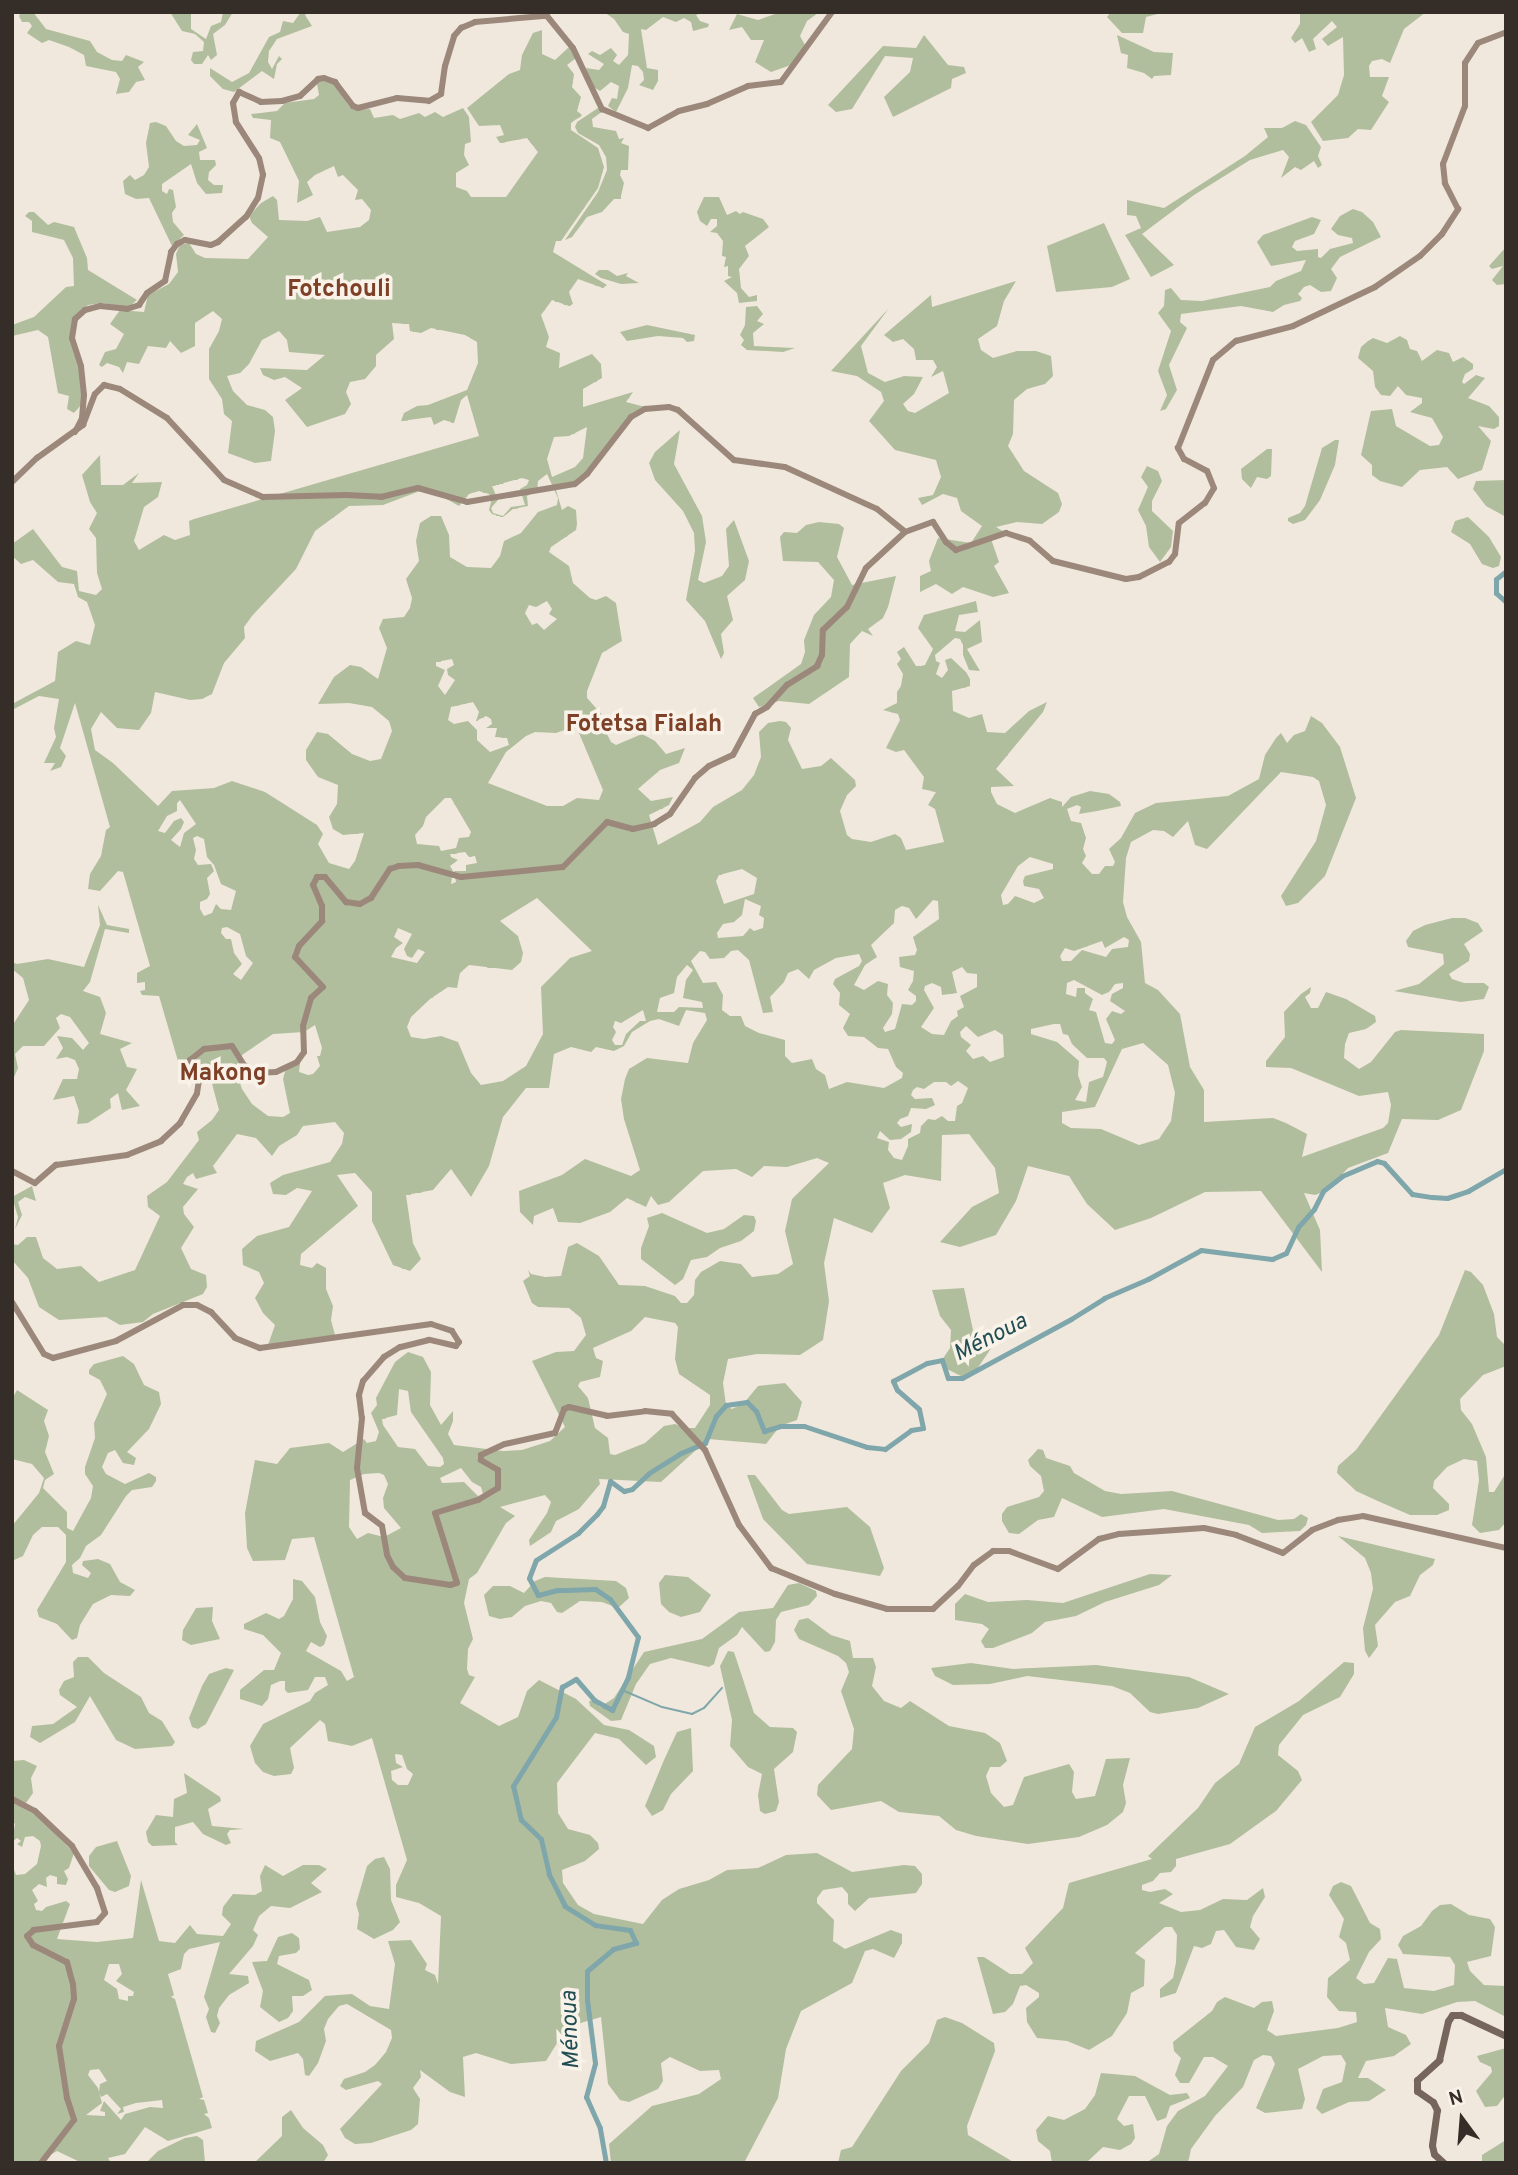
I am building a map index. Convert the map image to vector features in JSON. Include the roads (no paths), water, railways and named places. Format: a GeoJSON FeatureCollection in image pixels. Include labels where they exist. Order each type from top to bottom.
{"type":"FeatureCollection","features":[{"type":"Feature","properties":{"kind":"main road"},"geometry":{"type":"LineString","coordinates":[[1444,2163],[1434,2154],[1432,2145],[1437,2110],[1433,2102],[1418,2091],[1417,2080],[1439,2060],[1448,2021],[1452,2015],[1464,2016],[1506,2036]]}},
{"type":"Feature","properties":{"kind":"street"},"geometry":{"type":"LineString","coordinates":[[75,432],[82,418],[84,396],[81,366],[72,338],[75,319],[85,310],[100,306],[127,309],[139,305],[147,293],[165,281],[171,251],[177,244],[185,240],[211,245],[218,243],[246,217],[258,198],[263,174],[259,158],[236,122],[233,103],[239,92],[261,102],[292,100],[318,79],[324,78],[335,82],[353,106],[358,108],[397,98],[429,101],[441,94],[444,66],[454,36],[461,28],[489,20],[547,16],[584,67],[598,104],[607,113],[648,128],[679,111],[707,104],[748,86],[781,82],[832,12]]}},
{"type":"Feature","properties":{"kind":"street"},"geometry":{"type":"LineString","coordinates":[[12,1171],[35,1183],[56,1165],[71,1160],[127,1155],[161,1141],[180,1123],[197,1093],[199,1081],[190,1060],[204,1049],[232,1046],[244,1065],[256,1073],[276,1072],[297,1062],[304,1052],[303,1026],[311,998],[323,987],[295,957],[299,946],[322,921],[323,911],[313,885],[317,877],[325,877],[346,902],[360,904],[371,898],[390,869],[399,866],[418,865],[461,877],[563,867],[607,822],[633,829],[654,824],[670,814],[701,772],[733,755],[755,714],[767,707],[787,685],[817,666],[822,655],[823,630],[847,607],[866,568],[905,532],[933,522],[946,542],[956,550],[971,547],[998,533],[1006,533],[1030,541],[1053,561],[1126,579],[1139,577],[1169,562],[1175,554],[1179,523],[1205,503],[1214,488],[1208,471],[1184,458],[1178,448],[1213,360],[1236,341],[1293,326],[1375,287],[1420,256],[1442,234],[1458,209],[1445,183],[1443,164],[1465,106],[1465,63],[1478,44],[1506,32]]}},
{"type":"Feature","properties":{"kind":"street"},"geometry":{"type":"LineString","coordinates":[[12,482],[37,458],[83,425],[95,394],[104,385],[110,384],[167,418],[224,480],[263,497],[381,497],[418,488],[467,502],[575,484],[587,474],[631,417],[645,410],[669,407],[678,410],[734,460],[785,467],[877,509],[905,532]]}},
{"type":"Feature","properties":{"kind":"street"},"geometry":{"type":"LineString","coordinates":[[12,1302],[44,1354],[53,1358],[116,1341],[183,1305],[197,1305],[211,1312],[235,1338],[260,1348],[431,1324],[452,1331],[459,1342],[456,1346],[429,1340],[400,1347],[384,1357],[363,1381],[359,1395],[362,1418],[357,1468],[365,1513],[382,1526],[387,1555],[393,1567],[405,1578],[450,1586],[457,1583],[435,1513],[478,1500],[498,1488],[501,1477],[498,1470],[481,1460],[481,1454],[505,1444],[555,1433],[567,1407],[607,1416],[664,1411],[680,1419],[705,1450],[740,1525],[771,1568],[835,1594],[887,1609],[933,1609],[950,1594],[974,1565],[993,1551],[1009,1551],[1058,1569],[1099,1539],[1119,1534],[1204,1528],[1236,1535],[1283,1553],[1312,1530],[1338,1520],[1363,1516],[1506,1548]]}},
{"type":"Feature","properties":{"kind":"street"},"geometry":{"type":"LineString","coordinates":[[12,1799],[35,1811],[72,1846],[97,1888],[105,1913],[97,1922],[34,1930],[27,1936],[33,1945],[67,1962],[74,1984],[74,1999],[59,2046],[67,2098],[75,2120],[41,2163]]}},
{"type":"Feature","properties":{"kind":"waterway","name":"Ménoua"},"geometry":{"type":"LineString","coordinates":[[1506,571],[1496,579],[1496,593],[1506,602]]}},
{"type":"Feature","properties":{"kind":"waterway","name":"Ménoua"},"geometry":{"type":"LineString","coordinates":[[606,2163],[600,2128],[586,2097],[595,2063],[587,2000],[587,1971],[613,1949],[636,1943],[630,1930],[595,1925],[565,1906],[549,1874],[541,1839],[521,1820],[513,1786],[556,1717],[562,1687],[576,1679],[594,1700],[612,1710],[628,1677],[638,1637],[610,1599],[595,1589],[557,1590],[538,1595],[529,1578],[536,1560],[578,1533],[597,1514],[603,1506],[610,1481],[624,1491],[632,1489],[649,1473],[681,1453],[705,1443],[716,1416],[726,1405],[747,1402],[756,1411],[764,1431],[780,1426],[804,1426],[867,1447],[885,1449],[911,1430],[923,1428],[919,1409],[897,1390],[893,1381],[927,1363],[942,1360],[948,1378],[962,1378],[1104,1298],[1148,1279],[1201,1250],[1272,1259],[1286,1253],[1298,1227],[1314,1209],[1323,1191],[1342,1176],[1377,1161],[1384,1163],[1412,1194],[1447,1198],[1468,1191],[1506,1169]]}},
{"type":"Feature","properties":{"kind":"waterway"},"geometry":{"type":"LineString","coordinates":[[622,1690],[662,1707],[692,1714],[704,1708],[722,1688]]}},
{"type":"Feature","properties":{"kind":"district","name":"Fotchouli"},"geometry":{"type":"Point","coordinates":[339,291]}},
{"type":"Feature","properties":{"kind":"district","name":"Fotetsa Fialah"},"geometry":{"type":"Point","coordinates":[644,726]}},
{"type":"Feature","properties":{"kind":"district","name":"Makong"},"geometry":{"type":"Point","coordinates":[223,1075]}}]}
